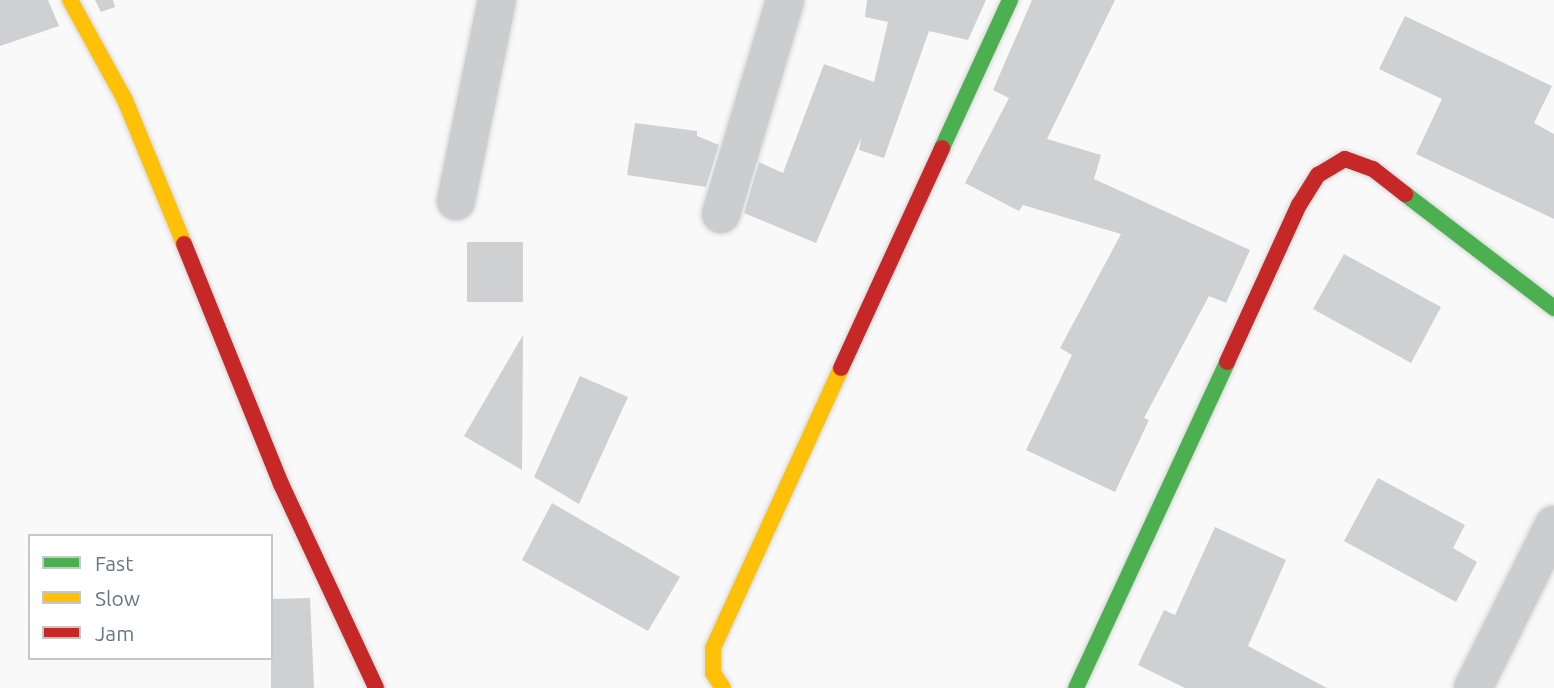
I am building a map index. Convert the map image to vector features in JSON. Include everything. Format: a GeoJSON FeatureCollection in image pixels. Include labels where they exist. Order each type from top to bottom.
{"type":"FeatureCollection","features":[{"type":"Feature","properties":{"kind":"street"},"geometry":{"type":"LineString","coordinates":[[70,0],[125,100],[281,484],[376,688]]}},
{"type":"Feature","properties":{"kind":"street"},"geometry":{"type":"LineString","coordinates":[[456,201],[497,0]]}},
{"type":"Feature","properties":{"kind":"street"},"geometry":{"type":"LineString","coordinates":[[721,214],[785,0]]}},
{"type":"Feature","properties":{"kind":"street"},"geometry":{"type":"LineString","coordinates":[[723,688],[713,673],[713,648],[1010,0]]}},
{"type":"Feature","properties":{"kind":"street"},"geometry":{"type":"LineString","coordinates":[[1076,688],[1299,205],[1318,175],[1345,159],[1373,169],[1554,308]]}},
{"type":"Feature","properties":{"kind":"street"},"geometry":{"type":"LineString","coordinates":[[1473,688],[1554,525]]}},
{"type":"Feature","properties":{"kind":"building"},"geometry":{"type":"Polygon","coordinates":[[[0,0],[48,0],[59,26],[0,46],[0,0]]]}},
{"type":"Feature","properties":{"kind":"building"},"geometry":{"type":"Polygon","coordinates":[[[95,0],[113,0],[115,7],[101,12],[95,0]]]}},
{"type":"Feature","properties":{"kind":"building"},"geometry":{"type":"Polygon","coordinates":[[[867,0],[986,0],[968,40],[929,31],[884,158],[859,150],[861,138],[816,243],[744,213],[759,162],[783,173],[824,64],[874,82],[888,22],[865,17],[867,0]]]}},
{"type":"Feature","properties":{"kind":"building"},"geometry":{"type":"Polygon","coordinates":[[[1032,0],[1115,0],[1047,139],[1101,155],[1094,179],[1250,250],[1226,303],[1209,296],[1144,418],[1149,420],[1115,492],[1026,450],[1072,355],[1060,348],[1121,234],[1023,205],[1019,211],[965,183],[1009,98],[993,90],[1032,0]]]}},
{"type":"Feature","properties":{"kind":"building"},"geometry":{"type":"Polygon","coordinates":[[[1405,16],[1552,86],[1534,123],[1554,134],[1554,219],[1416,154],[1442,99],[1379,69],[1405,16]]]}},
{"type":"Feature","properties":{"kind":"building"},"geometry":{"type":"Polygon","coordinates":[[[635,123],[697,131],[697,136],[719,145],[706,187],[627,175],[635,123]]]}},
{"type":"Feature","properties":{"kind":"building"},"geometry":{"type":"Polygon","coordinates":[[[467,242],[523,242],[523,302],[467,302],[467,242]]]}},
{"type":"Feature","properties":{"kind":"building"},"geometry":{"type":"Polygon","coordinates":[[[1344,254],[1441,307],[1411,363],[1313,309],[1344,254]]]}},
{"type":"Feature","properties":{"kind":"building"},"geometry":{"type":"Polygon","coordinates":[[[523,335],[522,470],[464,436],[523,335]]]}},
{"type":"Feature","properties":{"kind":"building"},"geometry":{"type":"Polygon","coordinates":[[[580,376],[628,397],[579,504],[534,477],[580,376]]]}},
{"type":"Feature","properties":{"kind":"building"},"geometry":{"type":"Polygon","coordinates":[[[1378,478],[1465,525],[1453,548],[1477,562],[1456,602],[1344,541],[1378,478]]]}},
{"type":"Feature","properties":{"kind":"building"},"geometry":{"type":"Polygon","coordinates":[[[552,503],[680,577],[648,631],[522,560],[552,503]]]}},
{"type":"Feature","properties":{"kind":"building"},"geometry":{"type":"Polygon","coordinates":[[[1215,527],[1286,560],[1248,646],[1327,688],[1185,688],[1138,665],[1164,610],[1175,615],[1215,527]]]}},
{"type":"Feature","properties":{"kind":"building"},"geometry":{"type":"Polygon","coordinates":[[[310,598],[314,688],[271,688],[273,599],[310,598]]]}},
{"type":"Feature","properties":{"kind":"traffic: fast"},"geometry":{"type":"LineString","coordinates":[[942,148],[1010,0]]}},
{"type":"Feature","properties":{"kind":"traffic: fast"},"geometry":{"type":"LineString","coordinates":[[1405,194],[1554,308]]}},
{"type":"Feature","properties":{"kind":"traffic: fast"},"geometry":{"type":"LineString","coordinates":[[1076,688],[1227,362]]}},
{"type":"Feature","properties":{"kind":"traffic: slow"},"geometry":{"type":"LineString","coordinates":[[70,0],[125,100],[184,244]]}},
{"type":"Feature","properties":{"kind":"traffic: slow"},"geometry":{"type":"LineString","coordinates":[[723,688],[713,673],[713,648],[841,368]]}},
{"type":"Feature","properties":{"kind":"traffic: jam"},"geometry":{"type":"LineString","coordinates":[[841,368],[942,148]]}},
{"type":"Feature","properties":{"kind":"traffic: jam"},"geometry":{"type":"LineString","coordinates":[[1227,362],[1299,205],[1318,175],[1345,159],[1373,169],[1405,194]]}},
{"type":"Feature","properties":{"kind":"traffic: jam"},"geometry":{"type":"LineString","coordinates":[[184,244],[281,484],[376,688]]}}]}
